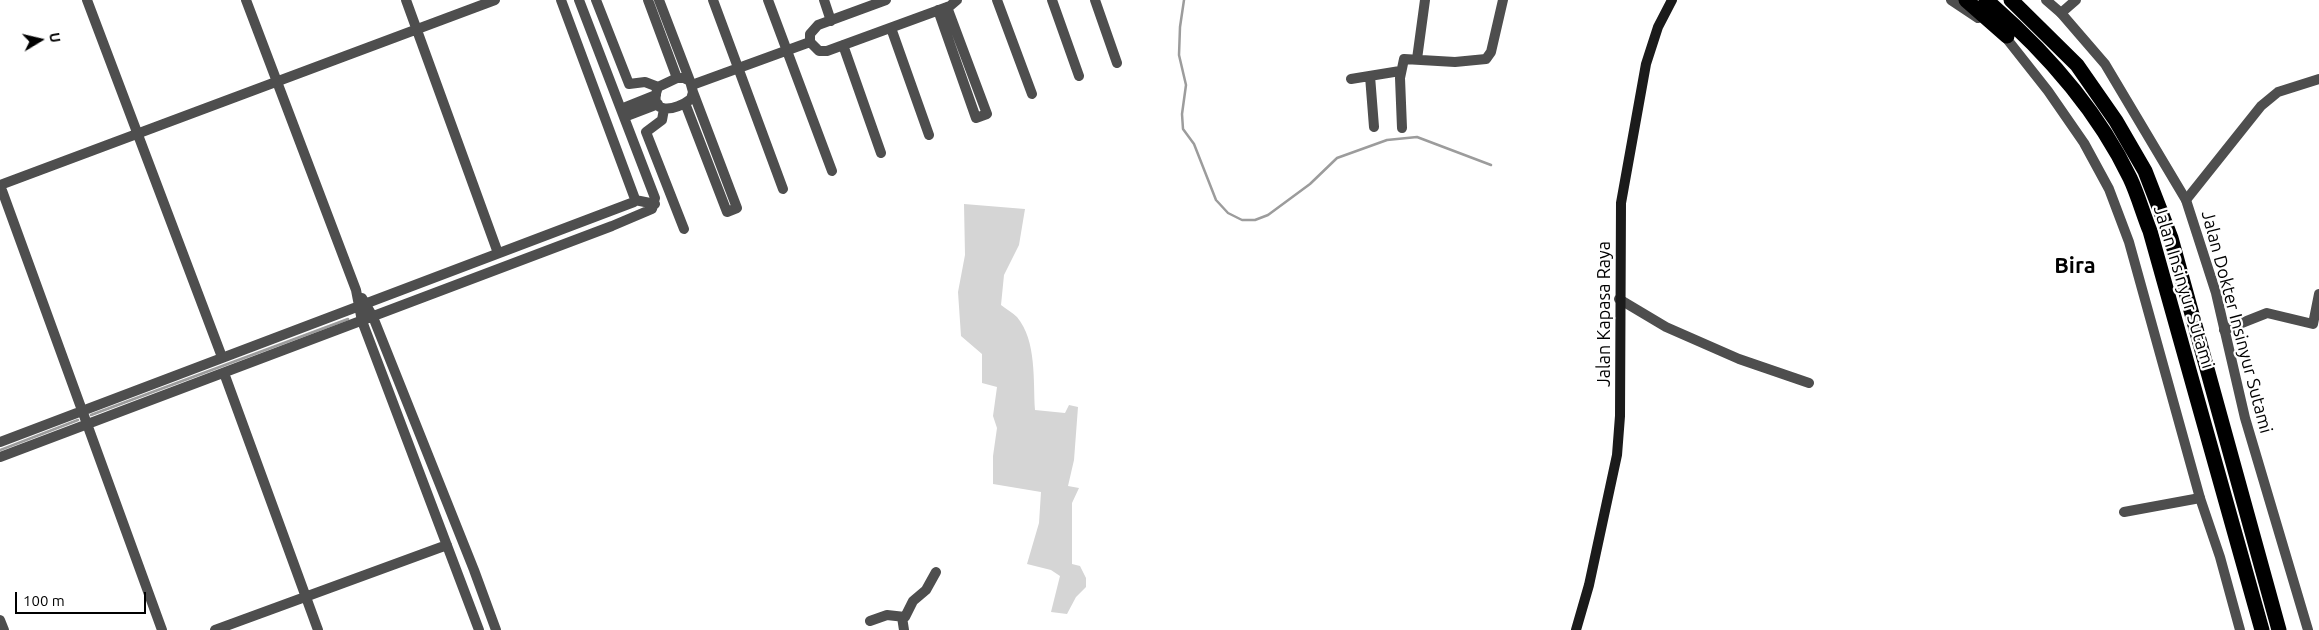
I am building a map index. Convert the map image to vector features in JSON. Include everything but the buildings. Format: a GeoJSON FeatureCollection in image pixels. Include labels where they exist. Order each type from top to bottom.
{"type":"FeatureCollection","features":[{"type":"Feature","properties":{"kind":"highway"},"geometry":{"type":"LineString","coordinates":[[1966,0],[2007,36]]}},
{"type":"Feature","properties":{"kind":"highway","name":"Jalan Insinyur Sutami"},"geometry":{"type":"LineString","coordinates":[[1986,0],[2006,17],[2064,77],[2101,129],[2130,178],[2150,231],[2262,630]]}},
{"type":"Feature","properties":{"kind":"highway","name":"Jalan Insinyur Sutami"},"geometry":{"type":"LineString","coordinates":[[2011,0],[2077,65],[2116,121],[2144,171],[2171,238],[2279,630]]}},
{"type":"Feature","properties":{"kind":"main road","name":"Jalan Kapasa Raya"},"geometry":{"type":"LineString","coordinates":[[1576,630],[1589,584],[1617,455],[1620,416],[1619,299],[1621,203],[1650,46],[1672,0]]}},
{"type":"Feature","properties":{"kind":"street"},"geometry":{"type":"LineString","coordinates":[[87,0],[222,357]]}},
{"type":"Feature","properties":{"kind":"street"},"geometry":{"type":"LineString","coordinates":[[246,0],[356,290],[361,304],[362,321],[479,630]]}},
{"type":"Feature","properties":{"kind":"street"},"geometry":{"type":"LineString","coordinates":[[406,0],[498,253]]}},
{"type":"Feature","properties":{"kind":"street"},"geometry":{"type":"LineString","coordinates":[[162,630],[0,185],[495,0]]}},
{"type":"Feature","properties":{"kind":"street"},"geometry":{"type":"LineString","coordinates":[[562,0],[635,200]]}},
{"type":"Feature","properties":{"kind":"street"},"geometry":{"type":"LineString","coordinates":[[0,457],[373,317],[652,209],[655,204],[655,198],[580,0]]}},
{"type":"Feature","properties":{"kind":"street"},"geometry":{"type":"LineString","coordinates":[[596,0],[629,84],[645,82],[659,99],[662,120],[646,132],[684,229]]}},
{"type":"Feature","properties":{"kind":"street"},"geometry":{"type":"LineString","coordinates":[[648,0],[677,78]]}},
{"type":"Feature","properties":{"kind":"street"},"geometry":{"type":"LineString","coordinates":[[659,0],[737,208],[727,212],[685,103]]}},
{"type":"Feature","properties":{"kind":"street"},"geometry":{"type":"LineString","coordinates":[[713,0],[783,189]]}},
{"type":"Feature","properties":{"kind":"street"},"geometry":{"type":"LineString","coordinates":[[768,0],[832,171]]}},
{"type":"Feature","properties":{"kind":"street"},"geometry":{"type":"LineString","coordinates":[[824,0],[831,20]]}},
{"type":"Feature","properties":{"kind":"street"},"geometry":{"type":"LineString","coordinates":[[882,1],[831,20],[813,29],[810,34],[810,42],[820,51],[827,51],[942,9],[957,0]]}},
{"type":"Feature","properties":{"kind":"street"},"geometry":{"type":"LineString","coordinates":[[997,0],[1032,94]]}},
{"type":"Feature","properties":{"kind":"street"},"geometry":{"type":"LineString","coordinates":[[1052,0],[1079,76]]}},
{"type":"Feature","properties":{"kind":"street"},"geometry":{"type":"LineString","coordinates":[[1095,0],[1117,63]]}},
{"type":"Feature","properties":{"kind":"street"},"geometry":{"type":"LineString","coordinates":[[1417,59],[1425,0]]}},
{"type":"Feature","properties":{"kind":"street"},"geometry":{"type":"LineString","coordinates":[[1402,128],[1400,71],[1405,58],[1455,62],[1486,58],[1491,52],[1503,0]]}},
{"type":"Feature","properties":{"kind":"street"},"geometry":{"type":"LineString","coordinates":[[1951,0],[2007,36],[2084,143],[2109,189],[2129,242],[2200,498],[2220,557],[2240,630]]}},
{"type":"Feature","properties":{"kind":"street","name":"Jalan Dokter Insinyur Sutami"},"geometry":{"type":"LineString","coordinates":[[2046,0],[2061,13],[2106,64],[2186,200],[2216,292],[2245,418],[2308,630]]}},
{"type":"Feature","properties":{"kind":"street"},"geometry":{"type":"LineString","coordinates":[[2061,13],[2076,0]]}},
{"type":"Feature","properties":{"kind":"street"},"geometry":{"type":"LineString","coordinates":[[942,9],[987,114],[976,118],[942,9]]}},
{"type":"Feature","properties":{"kind":"street"},"geometry":{"type":"LineString","coordinates":[[890,28],[929,135]]}},
{"type":"Feature","properties":{"kind":"street"},"geometry":{"type":"LineString","coordinates":[[692,86],[810,42]]}},
{"type":"Feature","properties":{"kind":"street"},"geometry":{"type":"LineString","coordinates":[[842,45],[880,153]]}},
{"type":"Feature","properties":{"kind":"street"},"geometry":{"type":"LineString","coordinates":[[1351,79],[1400,71]]}},
{"type":"Feature","properties":{"kind":"street"},"geometry":{"type":"LineString","coordinates":[[1370,76],[1374,127]]}},
{"type":"Feature","properties":{"kind":"street"},"geometry":{"type":"LineString","coordinates":[[622,113],[659,99],[677,78],[684,78],[692,86],[691,99],[685,103],[659,99]]}},
{"type":"Feature","properties":{"kind":"street"},"geometry":{"type":"LineString","coordinates":[[2186,200],[2261,106],[2278,92],[2319,79]]}},
{"type":"Feature","properties":{"kind":"street"},"geometry":{"type":"LineString","coordinates":[[0,442],[635,200],[655,204]]}},
{"type":"Feature","properties":{"kind":"street"},"geometry":{"type":"LineString","coordinates":[[2224,330],[2267,313],[2313,324],[2319,294]]}},
{"type":"Feature","properties":{"kind":"street"},"geometry":{"type":"LineString","coordinates":[[1619,299],[1666,327],[1739,359],[1809,383]]}},
{"type":"Feature","properties":{"kind":"street"},"geometry":{"type":"LineString","coordinates":[[361,304],[373,317],[496,630]]}},
{"type":"Feature","properties":{"kind":"street"},"geometry":{"type":"LineString","coordinates":[[224,373],[318,630]]}},
{"type":"Feature","properties":{"kind":"street"},"geometry":{"type":"LineString","coordinates":[[2124,512],[2200,498]]}},
{"type":"Feature","properties":{"kind":"street"},"geometry":{"type":"LineString","coordinates":[[215,630],[447,545]]}},
{"type":"Feature","properties":{"kind":"street"},"geometry":{"type":"LineString","coordinates":[[870,621],[887,615],[902,617],[907,615],[916,597],[929,587],[936,572]]}},
{"type":"Feature","properties":{"kind":"street"},"geometry":{"type":"LineString","coordinates":[[902,617],[904,630]]}},
{"type":"Feature","properties":{"kind":"street"},"geometry":{"type":"LineString","coordinates":[[0,620],[4,630]]}},
{"type":"Feature","properties":{"kind":"shaded area"},"geometry":{"type":"Polygon","coordinates":[[[964,204],[1025,209],[1019,245],[1004,275],[1001,305],[1017,317],[1028,338],[1033,362],[1035,410],[1065,413],[1069,405],[1078,407],[1074,460],[1068,486],[1079,488],[1072,503],[1072,564],[1080,566],[1086,578],[1086,587],[1076,597],[1067,614],[1051,612],[1060,576],[1051,570],[1027,564],[1039,523],[1041,492],[993,484],[993,456],[997,428],[993,416],[997,387],[982,383],[982,354],[961,336],[958,292],[965,255],[964,204]]]}},
{"type":"Feature","properties":{"kind":"waterway"},"geometry":{"type":"LineString","coordinates":[[1184,0],[1180,27],[1179,55],[1186,85],[1182,114],[1183,129],[1194,144],[1216,200],[1228,213],[1242,220],[1255,220],[1268,215],[1310,184],[1337,158],[1387,140],[1417,137],[1491,165]]}},
{"type":"Feature","properties":{"kind":"waterway"},"geometry":{"type":"LineString","coordinates":[[91,415],[348,319]]}},
{"type":"Feature","properties":{"kind":"waterway"},"geometry":{"type":"LineString","coordinates":[[0,450],[78,420]]}},
{"type":"Feature","properties":{"kind":"district","name":"Bira"},"geometry":{"type":"Point","coordinates":[2075,266]}}]}
